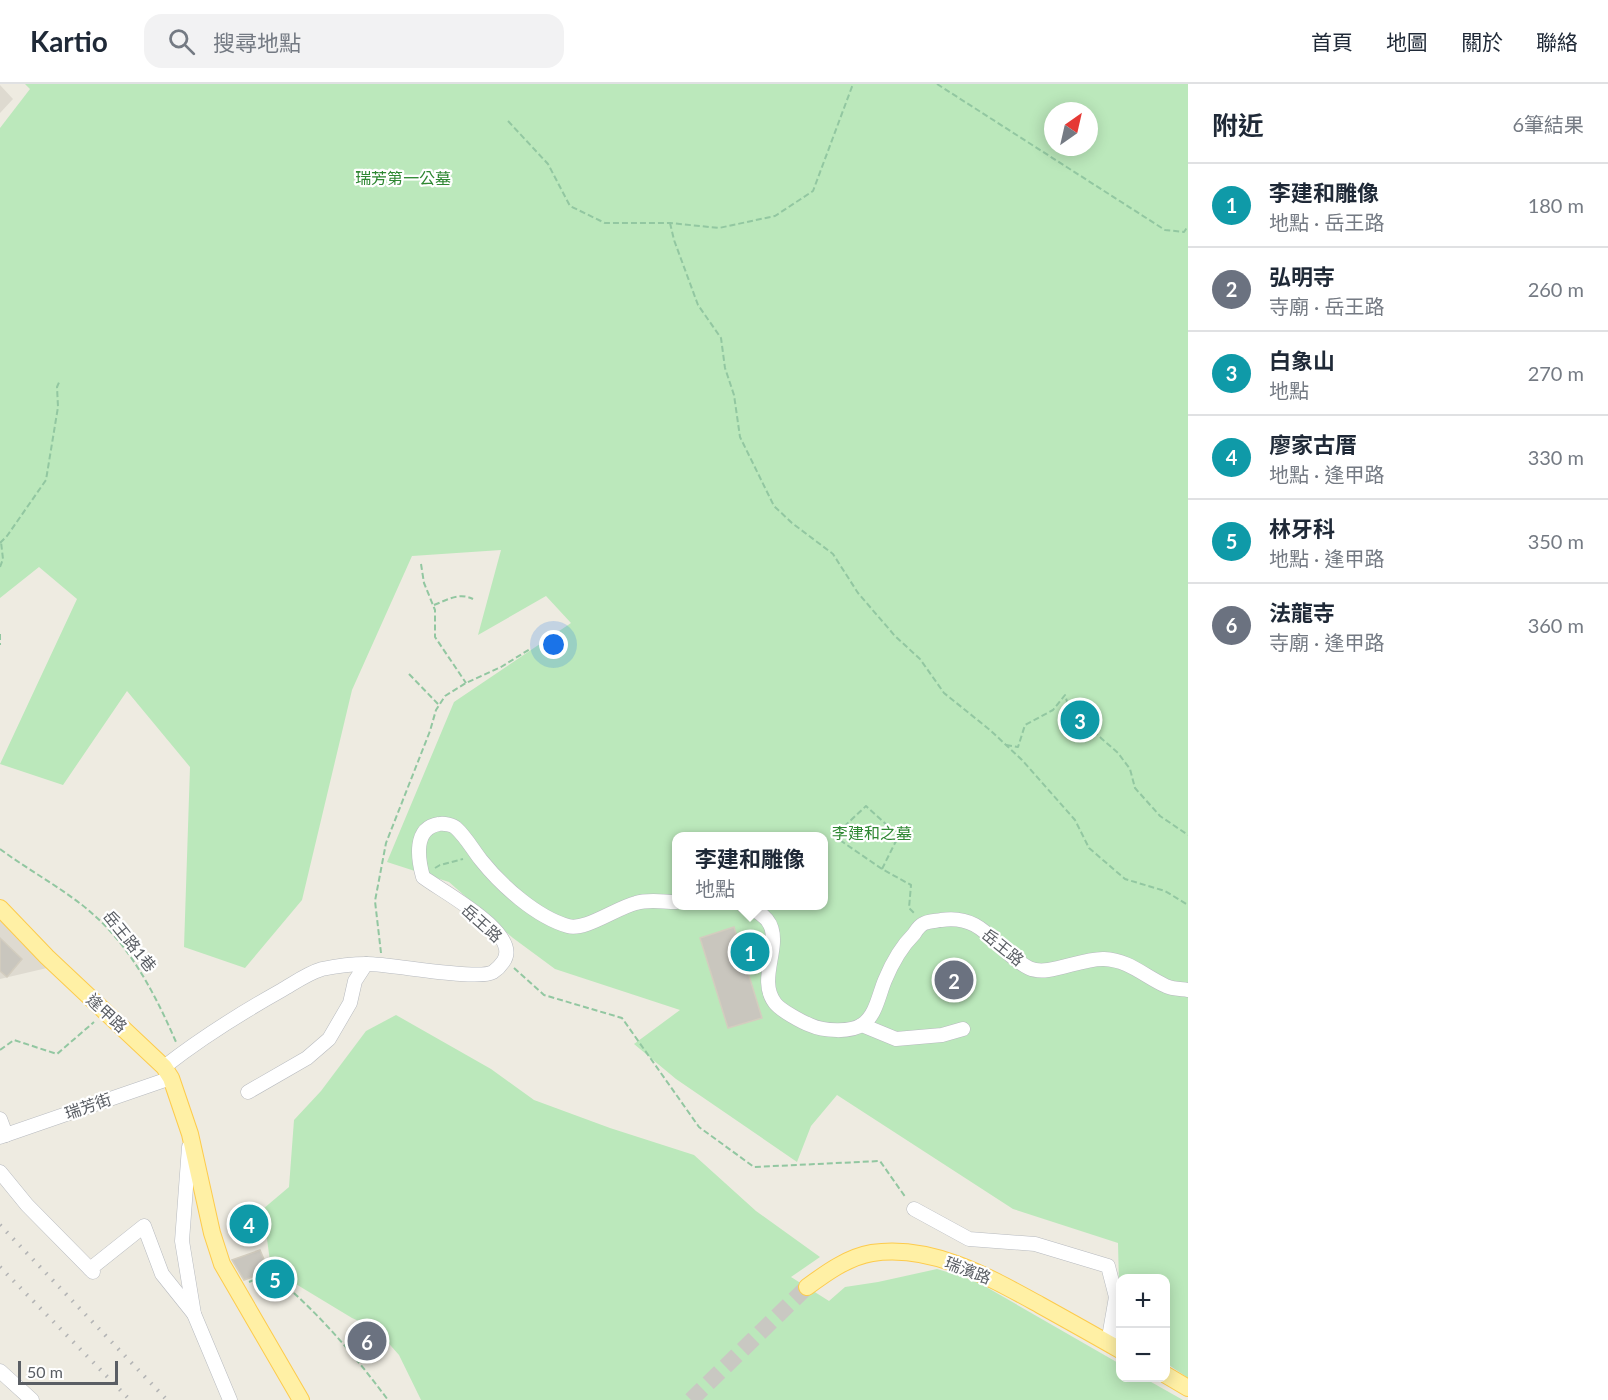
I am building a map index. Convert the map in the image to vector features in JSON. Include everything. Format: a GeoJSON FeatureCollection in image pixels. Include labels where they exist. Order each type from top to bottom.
{"type":"FeatureCollection","features":[{"type":"Feature","properties":{"kind":"main road","name":"逢甲路"},"geometry":{"type":"LineString","coordinates":[[0,908],[47,957],[168,1072],[190,1134],[212,1233],[222,1264],[301,1400]]}},
{"type":"Feature","properties":{"kind":"main road","name":"瑞濱路"},"geometry":{"type":"LineString","coordinates":[[807,1287],[844,1263],[869,1253],[899,1251],[923,1255],[969,1268],[1114,1347]]}},
{"type":"Feature","properties":{"kind":"main road"},"geometry":{"type":"LineString","coordinates":[[1170,1378],[1188,1388]]}},
{"type":"Feature","properties":{"kind":"street"},"geometry":{"type":"LineString","coordinates":[[423,877],[418,856],[420,839],[428,827],[441,823],[455,826],[495,877],[516,897],[567,926],[578,928],[615,910],[638,902],[672,902]]}},
{"type":"Feature","properties":{"kind":"street","name":"岳王路"},"geometry":{"type":"LineString","coordinates":[[168,1072],[182,1053],[250,1008],[322,969],[381,964],[470,975],[493,972],[505,960],[506,945],[503,938],[475,912],[423,877]]}},
{"type":"Feature","properties":{"kind":"street"},"geometry":{"type":"LineString","coordinates":[[756,910],[767,919],[775,939],[770,958],[768,984],[775,1003],[810,1025],[831,1030],[843,1030],[862,1025],[874,1011],[885,979],[903,946],[923,924]]}},
{"type":"Feature","properties":{"kind":"street","name":"岳王路"},"geometry":{"type":"LineString","coordinates":[[923,924],[952,918],[968,921],[982,929],[1015,959],[1037,971],[1087,959],[1107,959],[1130,964],[1167,987],[1188,990]]}},
{"type":"Feature","properties":{"kind":"street"},"geometry":{"type":"LineString","coordinates":[[248,1092],[307,1058],[329,1039],[350,1003],[355,981],[366,964]]}},
{"type":"Feature","properties":{"kind":"street"},"geometry":{"type":"LineString","coordinates":[[862,1025],[896,1039],[942,1035],[963,1029]]}},
{"type":"Feature","properties":{"kind":"street","name":"瑞芳街"},"geometry":{"type":"LineString","coordinates":[[0,1119],[3,1136],[168,1072]]}},
{"type":"Feature","properties":{"kind":"street","name":"逢甲路"},"geometry":{"type":"LineString","coordinates":[[190,1134],[182,1241],[194,1314],[230,1400]]}},
{"type":"Feature","properties":{"kind":"street"},"geometry":{"type":"LineString","coordinates":[[0,1172],[27,1205],[91,1270],[144,1226],[162,1274],[194,1314]]}},
{"type":"Feature","properties":{"kind":"street"},"geometry":{"type":"LineString","coordinates":[[914,1209],[969,1239],[1035,1244],[1108,1266],[1116,1297],[1114,1347]]}},
{"type":"Feature","properties":{"kind":"street"},"geometry":{"type":"LineString","coordinates":[[0,1371],[32,1400]]}},
{"type":"Feature","properties":{"kind":"path"},"geometry":{"type":"LineString","coordinates":[[508,121],[548,164],[570,206],[604,223],[670,223],[719,228],[775,216],[813,191],[853,84]]}},
{"type":"Feature","properties":{"kind":"path"},"geometry":{"type":"LineString","coordinates":[[937,84],[1166,230],[1184,232],[1188,226]]}},
{"type":"Feature","properties":{"kind":"path"},"geometry":{"type":"LineString","coordinates":[[670,223],[698,306],[721,338],[725,368],[734,395],[740,437],[774,506],[792,523],[833,554],[858,593],[895,636],[920,659],[944,693],[1022,760],[1075,820],[1089,848],[1125,879],[1165,891],[1188,905]]}},
{"type":"Feature","properties":{"kind":"path"},"geometry":{"type":"LineString","coordinates":[[0,567],[3,559],[0,543],[46,480],[58,407],[57,387],[60,380]]}},
{"type":"Feature","properties":{"kind":"path"},"geometry":{"type":"LineString","coordinates":[[421,564],[424,583],[434,605],[435,637],[466,683]]}},
{"type":"Feature","properties":{"kind":"path"},"geometry":{"type":"LineString","coordinates":[[434,605],[453,597],[466,595],[473,599]]}},
{"type":"Feature","properties":{"kind":"path"},"geometry":{"type":"LineString","coordinates":[[0,634],[0,645]]}},
{"type":"Feature","properties":{"kind":"path"},"geometry":{"type":"LineString","coordinates":[[381,964],[381,943],[375,901],[386,843],[439,705],[445,696],[466,683],[501,667],[530,649]]}},
{"type":"Feature","properties":{"kind":"path"},"geometry":{"type":"LineString","coordinates":[[409,674],[439,705]]}},
{"type":"Feature","properties":{"kind":"path"},"geometry":{"type":"LineString","coordinates":[[1006,745],[1018,747],[1025,725],[1053,710],[1065,695],[1077,734],[1092,730],[1118,753],[1130,769],[1135,788],[1160,816],[1188,835]]}},
{"type":"Feature","properties":{"kind":"path"},"geometry":{"type":"LineString","coordinates":[[882,869],[900,833],[889,827],[866,806],[834,836],[882,869],[911,885],[909,908],[923,924]]}},
{"type":"Feature","properties":{"kind":"path","name":"岳王路1巷"},"geometry":{"type":"LineString","coordinates":[[0,849],[92,913],[109,929],[148,983],[182,1053]]}},
{"type":"Feature","properties":{"kind":"path"},"geometry":{"type":"LineString","coordinates":[[423,877],[440,865],[467,858],[472,849]]}},
{"type":"Feature","properties":{"kind":"path"},"geometry":{"type":"LineString","coordinates":[[505,960],[543,995],[622,1018],[699,1127],[754,1167],[880,1161],[914,1209]]}},
{"type":"Feature","properties":{"kind":"path"},"geometry":{"type":"LineString","coordinates":[[0,1050],[14,1040],[57,1054],[106,1011]]}},
{"type":"Feature","properties":{"kind":"path"},"geometry":{"type":"LineString","coordinates":[[235,1287],[271,1273],[298,1296],[349,1348],[388,1400]]}},
{"type":"Feature","properties":{"kind":"shaded area"},"geometry":{"type":"Polygon","coordinates":[[[0,85],[13,99],[0,113],[0,85]]]}},
{"type":"Feature","properties":{"kind":"shaded area"},"geometry":{"type":"Polygon","coordinates":[[[0,910],[47,968],[0,979],[0,910]]]}},
{"type":"Feature","properties":{"kind":"green space"},"geometry":{"type":"Polygon","coordinates":[[[25,84],[1188,84],[1188,1378],[1170,1366],[1170,1274],[1119,1274],[1118,1243],[1013,1209],[837,1095],[811,1126],[797,1162],[676,1079],[634,1044],[680,1010],[555,969],[513,938],[449,882],[387,862],[454,702],[571,623],[546,596],[478,635],[501,550],[412,556],[352,690],[302,900],[245,968],[184,947],[190,767],[127,691],[63,785],[0,764],[77,599],[39,567],[0,598],[0,128],[30,89],[25,84]]]}},
{"type":"Feature","properties":{"kind":"green space"},"geometry":{"type":"Polygon","coordinates":[[[396,1015],[491,1069],[534,1100],[694,1155],[756,1211],[820,1257],[791,1277],[829,1301],[845,1287],[937,1269],[974,1280],[1116,1362],[1116,1382],[1151,1382],[1183,1400],[421,1400],[399,1355],[376,1329],[352,1318],[271,1269],[263,1209],[289,1187],[294,1120],[321,1091],[366,1031],[396,1015]]]}},
{"type":"Feature","properties":{"kind":"building"},"geometry":{"type":"Polygon","coordinates":[[[734,927],[762,1018],[728,1028],[700,938],[734,927]]]}},
{"type":"Feature","properties":{"kind":"building"},"geometry":{"type":"Polygon","coordinates":[[[0,938],[22,959],[7,977],[0,971],[0,938]]]}},
{"type":"Feature","properties":{"kind":"building"},"geometry":{"type":"Polygon","coordinates":[[[260,1250],[269,1271],[244,1280],[232,1260],[260,1250]]]}},
{"type":"Feature","properties":{"kind":"building"},"geometry":{"type":"Polygon","coordinates":[[[369,1328],[380,1341],[365,1354],[354,1341],[369,1328]]]}},
{"type":"Feature","properties":{"kind":"tunnel"},"geometry":{"type":"LineString","coordinates":[[691,1400],[807,1287]]}},
{"type":"Feature","properties":{"kind":"railway"},"geometry":{"type":"LineString","coordinates":[[0,1225],[167,1400]]}},
{"type":"Feature","properties":{"kind":"railway"},"geometry":{"type":"LineString","coordinates":[[0,1267],[130,1400]]}},
{"type":"Feature","properties":{"kind":"place","name":"白象山"},"geometry":{"type":"Point","coordinates":[1080,720]}},
{"type":"Feature","properties":{"kind":"place","name":"李建和雕像"},"geometry":{"type":"Point","coordinates":[750,952]}},
{"type":"Feature","properties":{"kind":"place","name":"弘明寺"},"geometry":{"type":"Point","coordinates":[954,980]}},
{"type":"Feature","properties":{"kind":"place","name":"廖家古厝"},"geometry":{"type":"Point","coordinates":[249,1224]}},
{"type":"Feature","properties":{"kind":"place","name":"林牙科"},"geometry":{"type":"Point","coordinates":[275,1279]}},
{"type":"Feature","properties":{"kind":"place","name":"法龍寺"},"geometry":{"type":"Point","coordinates":[367,1341]}},
{"type":"Feature","properties":{"kind":"park label","name":"瑞芳第一公墓"},"geometry":{"type":"Point","coordinates":[403,178]}},
{"type":"Feature","properties":{"kind":"park label","name":"李建和之墓"},"geometry":{"type":"Point","coordinates":[872,833]}}]}
